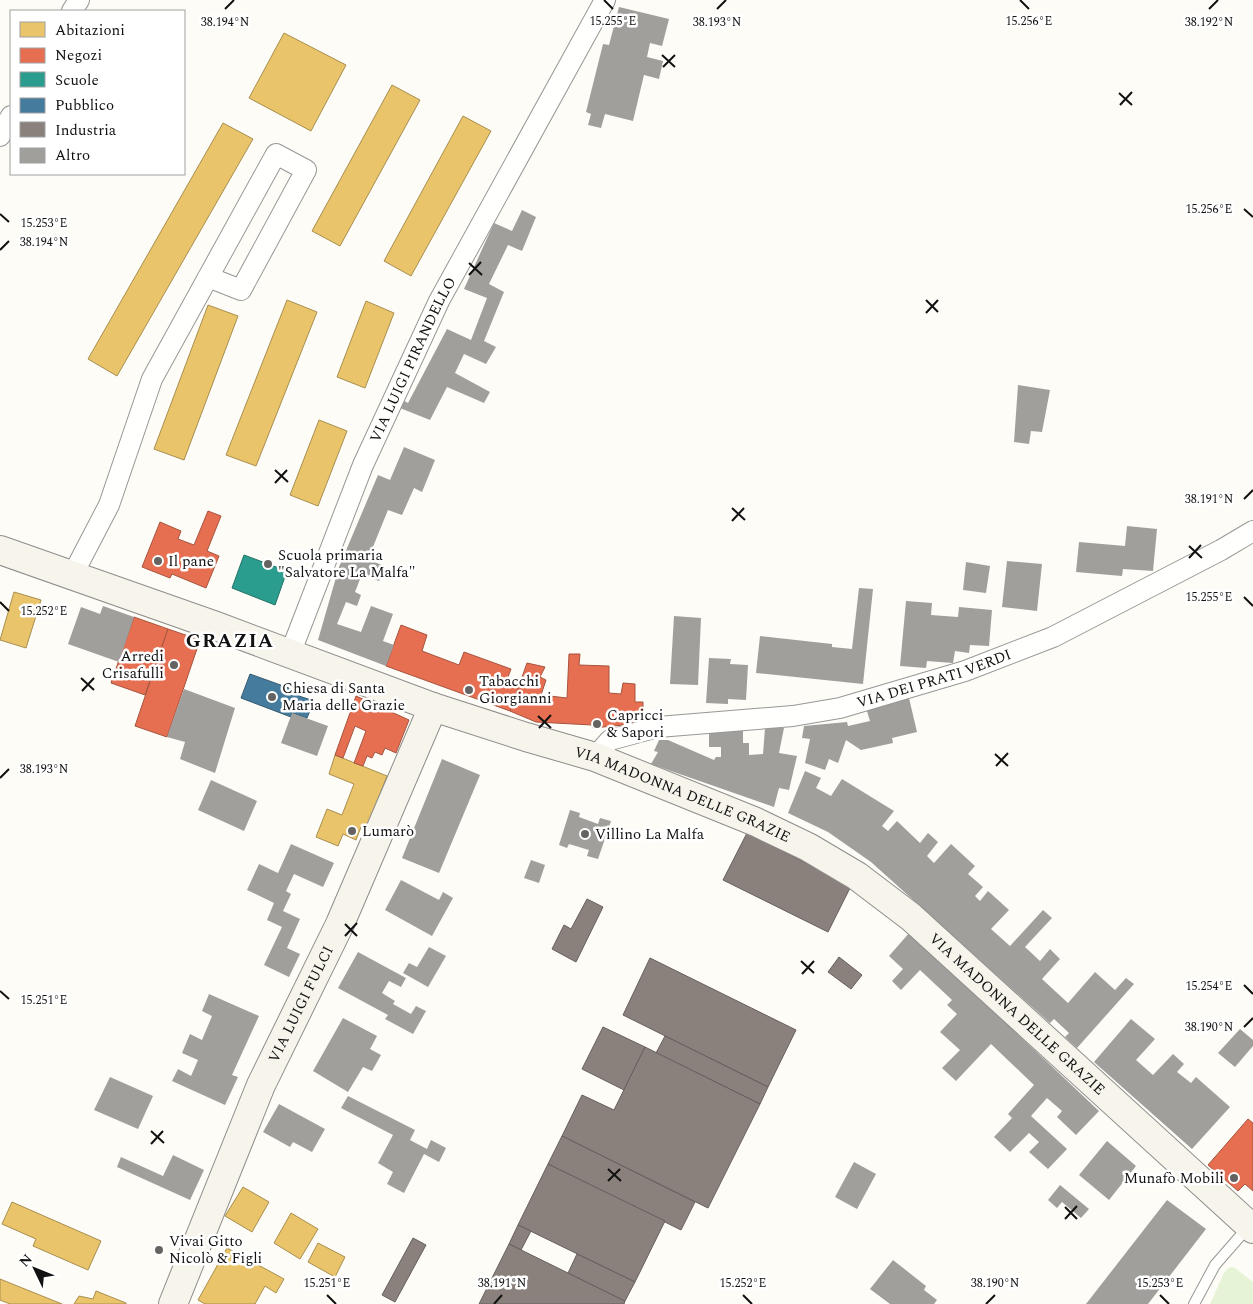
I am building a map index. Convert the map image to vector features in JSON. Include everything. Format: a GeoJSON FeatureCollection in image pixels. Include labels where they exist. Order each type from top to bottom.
{"type":"FeatureCollection","features":[{"type":"Feature","properties":{"kind":"main road","name":"VIA MADONNA DELLE GRAZIE"},"geometry":{"type":"LineString","coordinates":[[0,550],[433,707],[526,738],[595,757],[756,822],[808,847],[857,876],[911,917],[1251,1228]]}},
{"type":"Feature","properties":{"kind":"main road","name":"VIA LUIGI FULCI"},"geometry":{"type":"LineString","coordinates":[[173,1304],[261,1085],[340,924],[433,707]]}},
{"type":"Feature","properties":{"kind":"street","name":"VIA LUIGI PIRANDELLO"},"geometry":{"type":"LineString","coordinates":[[290,654],[363,465],[439,301],[605,0]]}},
{"type":"Feature","properties":{"kind":"street"},"geometry":{"type":"LineString","coordinates":[[0,136],[10,118]]}},
{"type":"Feature","properties":{"kind":"street"},"geometry":{"type":"LineString","coordinates":[[72,576],[109,505],[152,379],[208,277],[276,154],[306,170],[241,290],[208,277]]}},
{"type":"Feature","properties":{"kind":"street","name":"VIA DEI PRATI VERDI"},"geometry":{"type":"LineString","coordinates":[[595,757],[610,740],[658,727],[794,716],[840,708],[965,671],[1053,637],[1221,550],[1253,531]]}},
{"type":"Feature","properties":{"kind":"lane"},"geometry":{"type":"LineString","coordinates":[[1194,1304],[1215,1265],[1251,1228]]}},
{"type":"Feature","properties":{"kind":"green space"},"geometry":{"type":"Polygon","coordinates":[[[1231,1267],[1253,1282],[1253,1304],[1210,1304],[1224,1273],[1231,1267]]]}},
{"type":"Feature","properties":{"kind":"building: Abitazioni"},"geometry":{"type":"Polygon","coordinates":[[[284,33],[346,65],[311,131],[249,98],[284,33]]]}},
{"type":"Feature","properties":{"kind":"building: Abitazioni"},"geometry":{"type":"Polygon","coordinates":[[[392,85],[420,100],[340,246],[312,231],[392,85]]]}},
{"type":"Feature","properties":{"kind":"building: Abitazioni"},"geometry":{"type":"Polygon","coordinates":[[[463,116],[491,131],[411,276],[384,261],[463,116]]]}},
{"type":"Feature","properties":{"kind":"building: Abitazioni"},"geometry":{"type":"Polygon","coordinates":[[[223,123],[253,139],[117,376],[88,359],[223,123]]]}},
{"type":"Feature","properties":{"kind":"building: Abitazioni"},"geometry":{"type":"Polygon","coordinates":[[[287,300],[317,312],[256,466],[226,455],[287,300]]]}},
{"type":"Feature","properties":{"kind":"building: Abitazioni"},"geometry":{"type":"Polygon","coordinates":[[[366,301],[394,313],[365,388],[337,377],[366,301]]]}},
{"type":"Feature","properties":{"kind":"building: Abitazioni"},"geometry":{"type":"Polygon","coordinates":[[[208,305],[238,316],[184,460],[154,449],[208,305]]]}},
{"type":"Feature","properties":{"kind":"building: Abitazioni"},"geometry":{"type":"Polygon","coordinates":[[[319,420],[347,431],[318,506],[290,495],[319,420]]]}},
{"type":"Feature","properties":{"kind":"building: Abitazioni"},"geometry":{"type":"Polygon","coordinates":[[[14,592],[41,600],[26,648],[0,640],[14,592]]]}},
{"type":"Feature","properties":{"kind":"building: Abitazioni"},"geometry":{"type":"Polygon","coordinates":[[[335,755],[387,776],[366,829],[361,827],[356,840],[343,834],[338,846],[316,837],[327,809],[342,815],[354,784],[329,774],[335,755]]]}},
{"type":"Feature","properties":{"kind":"building: Abitazioni"},"geometry":{"type":"Polygon","coordinates":[[[243,1187],[269,1202],[252,1232],[225,1216],[243,1187]]]}},
{"type":"Feature","properties":{"kind":"building: Abitazioni"},"geometry":{"type":"Polygon","coordinates":[[[12,1202],[101,1241],[88,1270],[33,1246],[36,1239],[2,1224],[12,1202]]]}},
{"type":"Feature","properties":{"kind":"building: Abitazioni"},"geometry":{"type":"Polygon","coordinates":[[[291,1213],[318,1229],[300,1259],[274,1243],[291,1213]]]}},
{"type":"Feature","properties":{"kind":"building: Abitazioni"},"geometry":{"type":"Polygon","coordinates":[[[318,1243],[345,1257],[335,1277],[308,1262],[318,1243]]]}},
{"type":"Feature","properties":{"kind":"building: Abitazioni"},"geometry":{"type":"Polygon","coordinates":[[[227,1248],[284,1279],[276,1293],[265,1286],[255,1304],[205,1304],[198,1300],[227,1248]]]}},
{"type":"Feature","properties":{"kind":"building: Abitazioni"},"geometry":{"type":"Polygon","coordinates":[[[0,1279],[62,1304],[10,1304],[0,1300],[0,1279]]]}},
{"type":"Feature","properties":{"kind":"building: Abitazioni"},"geometry":{"type":"Polygon","coordinates":[[[96,1291],[126,1304],[74,1304],[79,1296],[93,1299],[96,1291]]]}},
{"type":"Feature","properties":{"kind":"building: Negozi"},"geometry":{"type":"Polygon","coordinates":[[[208,511],[221,516],[207,551],[219,556],[206,588],[172,574],[170,578],[142,567],[160,522],[181,531],[178,539],[194,545],[208,511]]]}},
{"type":"Feature","properties":{"kind":"building: Negozi"},"geometry":{"type":"Polygon","coordinates":[[[134,617],[168,629],[145,695],[111,683],[134,617]]]}},
{"type":"Feature","properties":{"kind":"building: Negozi"},"geometry":{"type":"Polygon","coordinates":[[[401,625],[427,635],[422,651],[459,665],[464,652],[511,669],[506,682],[519,686],[510,711],[386,666],[401,625]]]}},
{"type":"Feature","properties":{"kind":"building: Negozi","name":"Arredi Crisafulli"},"geometry":{"type":"Polygon","coordinates":[[[168,629],[200,640],[167,737],[135,726],[168,629]]]}},
{"type":"Feature","properties":{"kind":"building: Negozi"},"geometry":{"type":"Polygon","coordinates":[[[569,654],[580,654],[579,665],[609,666],[609,693],[621,694],[623,683],[635,684],[635,702],[643,702],[643,723],[593,728],[592,725],[536,722],[510,711],[527,663],[545,667],[540,677],[546,680],[541,695],[567,698],[569,654]]]}},
{"type":"Feature","properties":{"kind":"building: Negozi"},"geometry":{"type":"Polygon","coordinates":[[[356,696],[409,720],[396,753],[385,748],[382,755],[375,752],[372,758],[367,756],[363,766],[354,763],[366,731],[355,726],[343,758],[335,755],[356,696]]]}},
{"type":"Feature","properties":{"kind":"building: Negozi"},"geometry":{"type":"Polygon","coordinates":[[[1248,1119],[1253,1123],[1253,1191],[1245,1184],[1238,1191],[1208,1165],[1248,1119]]]}},
{"type":"Feature","properties":{"kind":"building: Scuole"},"geometry":{"type":"Polygon","coordinates":[[[244,555],[287,571],[275,605],[232,588],[244,555]]]}},
{"type":"Feature","properties":{"kind":"building: Pubblico","name":"Chiesa di Santa Maria delle Grazie"},"geometry":{"type":"Polygon","coordinates":[[[250,674],[300,692],[299,696],[314,701],[307,718],[292,713],[291,717],[241,698],[250,674]]]}},
{"type":"Feature","properties":{"kind":"building: Industria"},"geometry":{"type":"Polygon","coordinates":[[[747,833],[851,886],[828,932],[723,880],[747,833]]]}},
{"type":"Feature","properties":{"kind":"building: Industria"},"geometry":{"type":"Polygon","coordinates":[[[587,899],[603,907],[576,962],[552,949],[564,925],[571,929],[587,899]]]}},
{"type":"Feature","properties":{"kind":"building: Industria"},"geometry":{"type":"Polygon","coordinates":[[[839,957],[862,975],[851,989],[828,972],[839,957]]]}},
{"type":"Feature","properties":{"kind":"building: Industria"},"geometry":{"type":"Polygon","coordinates":[[[650,958],[796,1030],[768,1087],[623,1015],[650,958]]]}},
{"type":"Feature","properties":{"kind":"building: Industria"},"geometry":{"type":"Polygon","coordinates":[[[603,1027],[645,1047],[624,1090],[582,1069],[603,1027]]]}},
{"type":"Feature","properties":{"kind":"building: Industria"},"geometry":{"type":"Polygon","coordinates":[[[665,1036],[768,1087],[760,1104],[656,1053],[665,1036]]]}},
{"type":"Feature","properties":{"kind":"building: Industria"},"geometry":{"type":"Polygon","coordinates":[[[645,1047],[760,1104],[708,1208],[562,1136],[582,1095],[614,1110],[645,1047]]]}},
{"type":"Feature","properties":{"kind":"building: Industria"},"geometry":{"type":"Polygon","coordinates":[[[562,1136],[695,1202],[681,1230],[548,1164],[562,1136]]]}},
{"type":"Feature","properties":{"kind":"building: Industria"},"geometry":{"type":"Polygon","coordinates":[[[548,1164],[665,1221],[635,1282],[518,1225],[548,1164]]]}},
{"type":"Feature","properties":{"kind":"building: Industria"},"geometry":{"type":"Polygon","coordinates":[[[518,1225],[531,1231],[521,1250],[509,1244],[518,1225]]]}},
{"type":"Feature","properties":{"kind":"building: Industria"},"geometry":{"type":"Polygon","coordinates":[[[413,1238],[426,1245],[395,1302],[382,1295],[413,1238]]]}},
{"type":"Feature","properties":{"kind":"building: Industria"},"geometry":{"type":"Polygon","coordinates":[[[509,1244],[625,1301],[624,1304],[479,1304],[509,1244]]]}},
{"type":"Feature","properties":{"kind":"building: Industria"},"geometry":{"type":"Polygon","coordinates":[[[577,1254],[635,1282],[625,1301],[568,1273],[577,1254]]]}},
{"type":"Feature","properties":{"kind":"building: Altro"},"geometry":{"type":"Polygon","coordinates":[[[619,7],[669,19],[662,46],[650,43],[647,57],[663,61],[659,79],[644,75],[633,121],[605,114],[601,128],[588,125],[591,114],[586,112],[603,44],[609,45],[619,7]]]}},
{"type":"Feature","properties":{"kind":"building: Altro"},"geometry":{"type":"Polygon","coordinates":[[[522,210],[536,217],[522,251],[508,245],[489,284],[504,292],[484,341],[496,347],[486,364],[464,354],[455,373],[490,392],[484,403],[447,387],[430,420],[400,408],[403,400],[408,403],[447,329],[471,340],[487,298],[464,289],[494,223],[512,231],[522,210]]]}},
{"type":"Feature","properties":{"kind":"building: Altro"},"geometry":{"type":"Polygon","coordinates":[[[1018,385],[1050,390],[1042,432],[1031,431],[1029,444],[1014,442],[1018,385]]]}},
{"type":"Feature","properties":{"kind":"building: Altro"},"geometry":{"type":"Polygon","coordinates":[[[404,447],[435,460],[422,492],[414,488],[402,515],[388,510],[368,559],[386,567],[379,581],[362,574],[355,592],[361,595],[357,606],[346,602],[337,624],[361,632],[371,606],[393,614],[383,641],[394,645],[386,666],[318,640],[339,567],[378,475],[390,480],[404,447]]]}},
{"type":"Feature","properties":{"kind":"building: Altro"},"geometry":{"type":"Polygon","coordinates":[[[1127,526],[1157,529],[1153,571],[1123,569],[1122,576],[1076,572],[1079,542],[1125,546],[1127,526]]]}},
{"type":"Feature","properties":{"kind":"building: Altro"},"geometry":{"type":"Polygon","coordinates":[[[1007,561],[1042,564],[1037,611],[1002,607],[1007,561]]]}},
{"type":"Feature","properties":{"kind":"building: Altro"},"geometry":{"type":"Polygon","coordinates":[[[966,562],[990,566],[986,593],[963,590],[966,562]]]}},
{"type":"Feature","properties":{"kind":"building: Altro"},"geometry":{"type":"Polygon","coordinates":[[[859,588],[873,589],[863,684],[756,673],[760,636],[832,644],[832,647],[852,649],[859,588]]]}},
{"type":"Feature","properties":{"kind":"building: Altro"},"geometry":{"type":"Polygon","coordinates":[[[906,601],[932,603],[931,615],[958,617],[959,607],[992,610],[989,646],[970,645],[969,653],[955,651],[953,663],[927,661],[926,668],[900,666],[906,601]]]}},
{"type":"Feature","properties":{"kind":"building: Altro"},"geometry":{"type":"Polygon","coordinates":[[[103,606],[134,617],[119,662],[68,644],[81,607],[100,614],[103,606]]]}},
{"type":"Feature","properties":{"kind":"building: Altro"},"geometry":{"type":"Polygon","coordinates":[[[674,616],[701,618],[698,685],[670,684],[674,616]]]}},
{"type":"Feature","properties":{"kind":"building: Altro"},"geometry":{"type":"Polygon","coordinates":[[[709,658],[731,659],[730,664],[748,665],[746,700],[728,699],[728,704],[706,703],[709,658]]]}},
{"type":"Feature","properties":{"kind":"building: Altro"},"geometry":{"type":"Polygon","coordinates":[[[184,689],[235,708],[215,773],[180,759],[185,742],[167,737],[184,689]]]}},
{"type":"Feature","properties":{"kind":"building: Altro"},"geometry":{"type":"Polygon","coordinates":[[[909,698],[917,732],[892,738],[893,743],[861,750],[846,740],[838,763],[829,759],[825,770],[805,763],[810,739],[802,738],[804,726],[847,722],[848,726],[870,721],[866,708],[909,698]]]}},
{"type":"Feature","properties":{"kind":"building: Altro"},"geometry":{"type":"Polygon","coordinates":[[[292,713],[328,726],[317,756],[281,743],[292,713]]]}},
{"type":"Feature","properties":{"kind":"building: Altro"},"geometry":{"type":"Polygon","coordinates":[[[765,728],[784,728],[779,753],[797,756],[789,790],[779,788],[774,807],[651,764],[658,752],[654,751],[659,740],[668,740],[714,760],[716,757],[721,757],[721,747],[709,747],[709,731],[743,730],[743,743],[749,743],[749,755],[763,754],[765,728]]]}},
{"type":"Feature","properties":{"kind":"building: Altro"},"geometry":{"type":"Polygon","coordinates":[[[442,759],[480,775],[439,873],[402,858],[442,759]]]}},
{"type":"Feature","properties":{"kind":"building: Altro"},"geometry":{"type":"Polygon","coordinates":[[[805,771],[821,778],[816,788],[831,796],[842,779],[894,811],[882,826],[888,831],[897,821],[920,843],[928,833],[938,842],[927,856],[934,863],[951,844],[975,866],[968,874],[983,887],[975,896],[980,901],[988,891],[1009,910],[991,929],[1010,946],[1043,910],[1052,918],[1025,947],[1040,961],[1050,949],[1060,959],[1042,979],[1068,1003],[1095,972],[1115,990],[1126,978],[1134,984],[1077,1048],[1065,1037],[1069,1033],[1054,1019],[1050,1023],[871,862],[828,832],[788,813],[805,771]]]}},
{"type":"Feature","properties":{"kind":"building: Altro"},"geometry":{"type":"Polygon","coordinates":[[[211,780],[257,801],[244,831],[198,810],[211,780]]]}},
{"type":"Feature","properties":{"kind":"building: Altro","name":"Villino La Malfa"},"geometry":{"type":"Polygon","coordinates":[[[570,810],[580,813],[579,817],[598,824],[600,818],[611,821],[598,859],[587,856],[589,850],[569,844],[567,848],[559,845],[570,810]]]}},
{"type":"Feature","properties":{"kind":"building: Altro"},"geometry":{"type":"Polygon","coordinates":[[[291,844],[334,863],[323,887],[294,874],[286,891],[291,894],[283,911],[300,919],[287,948],[300,954],[289,977],[264,965],[282,927],[267,920],[274,903],[247,890],[259,864],[278,873],[291,844]]]}},
{"type":"Feature","properties":{"kind":"building: Altro"},"geometry":{"type":"Polygon","coordinates":[[[531,860],[545,865],[539,883],[524,878],[531,860]]]}},
{"type":"Feature","properties":{"kind":"building: Altro"},"geometry":{"type":"Polygon","coordinates":[[[401,880],[439,900],[443,892],[453,898],[432,936],[385,910],[401,880]]]}},
{"type":"Feature","properties":{"kind":"building: Altro"},"geometry":{"type":"Polygon","coordinates":[[[910,932],[1099,1111],[1076,1135],[1057,1117],[1062,1111],[1047,1098],[1031,1116],[1067,1149],[1048,1169],[1029,1152],[1039,1142],[1029,1133],[1010,1152],[994,1137],[1012,1118],[1008,1114],[1034,1085],[991,1044],[956,1081],[942,1068],[960,1050],[940,1032],[957,1014],[947,1005],[952,1000],[920,970],[901,990],[892,981],[903,969],[889,956],[910,932]]]}},
{"type":"Feature","properties":{"kind":"building: Altro"},"geometry":{"type":"Polygon","coordinates":[[[429,947],[446,956],[428,987],[403,973],[409,963],[417,967],[429,947]]]}},
{"type":"Feature","properties":{"kind":"building: Altro"},"geometry":{"type":"Polygon","coordinates":[[[358,952],[406,978],[401,987],[389,981],[382,993],[395,1001],[393,1004],[411,1014],[416,1006],[426,1011],[413,1034],[385,1019],[388,1015],[338,988],[358,952]]]}},
{"type":"Feature","properties":{"kind":"building: Altro"},"geometry":{"type":"Polygon","coordinates":[[[209,994],[259,1016],[232,1075],[238,1077],[225,1105],[172,1081],[178,1069],[191,1076],[198,1060],[182,1053],[190,1034],[202,1040],[212,1016],[202,1011],[209,994]]]}},
{"type":"Feature","properties":{"kind":"building: Altro"},"geometry":{"type":"Polygon","coordinates":[[[343,1018],[377,1036],[370,1049],[381,1055],[372,1071],[363,1067],[348,1092],[313,1071],[343,1018]]]}},
{"type":"Feature","properties":{"kind":"building: Altro"},"geometry":{"type":"Polygon","coordinates":[[[1131,1019],[1155,1039],[1136,1060],[1153,1075],[1173,1054],[1184,1064],[1177,1072],[1191,1083],[1196,1077],[1230,1107],[1192,1149],[1094,1062],[1131,1019]]]}},
{"type":"Feature","properties":{"kind":"building: Altro"},"geometry":{"type":"Polygon","coordinates":[[[1240,1029],[1253,1040],[1253,1046],[1235,1067],[1218,1053],[1240,1029]]]}},
{"type":"Feature","properties":{"kind":"building: Altro"},"geometry":{"type":"Polygon","coordinates":[[[110,1077],[153,1096],[138,1129],[94,1110],[110,1077]]]}},
{"type":"Feature","properties":{"kind":"building: Altro"},"geometry":{"type":"Polygon","coordinates":[[[348,1096],[415,1130],[410,1140],[427,1149],[431,1140],[446,1148],[439,1162],[424,1154],[404,1193],[387,1184],[393,1172],[378,1163],[393,1135],[341,1108],[348,1096]]]}},
{"type":"Feature","properties":{"kind":"building: Altro"},"geometry":{"type":"Polygon","coordinates":[[[279,1104],[325,1129],[312,1152],[293,1142],[290,1147],[263,1132],[279,1104]]]}},
{"type":"Feature","properties":{"kind":"building: Altro"},"geometry":{"type":"Polygon","coordinates":[[[1107,1141],[1136,1166],[1109,1200],[1079,1175],[1107,1141]]]}},
{"type":"Feature","properties":{"kind":"building: Altro"},"geometry":{"type":"Polygon","coordinates":[[[173,1155],[204,1170],[190,1200],[117,1167],[121,1157],[163,1176],[173,1155]]]}},
{"type":"Feature","properties":{"kind":"building: Altro"},"geometry":{"type":"Polygon","coordinates":[[[854,1162],[876,1174],[857,1209],[835,1197],[854,1162]]]}},
{"type":"Feature","properties":{"kind":"building: Altro"},"geometry":{"type":"Polygon","coordinates":[[[1060,1185],[1089,1209],[1081,1218],[1062,1202],[1057,1208],[1048,1200],[1060,1185]]]}},
{"type":"Feature","properties":{"kind":"building: Altro"},"geometry":{"type":"Polygon","coordinates":[[[1167,1200],[1206,1229],[1148,1304],[1086,1304],[1167,1200]]]}},
{"type":"Feature","properties":{"kind":"building: Altro"},"geometry":{"type":"Polygon","coordinates":[[[893,1260],[926,1286],[924,1290],[937,1300],[934,1304],[890,1304],[870,1289],[893,1260]]]}},
{"type":"Feature","properties":{"kind":"place","name":"Il pane"},"geometry":{"type":"Point","coordinates":[158,561]}},
{"type":"Feature","properties":{"kind":"place","name":"Scuola primaria \"Salvatore La Malfa\""},"geometry":{"type":"Point","coordinates":[268,564]}},
{"type":"Feature","properties":{"kind":"place","name":"Arredi Crisafulli"},"geometry":{"type":"Point","coordinates":[174,665]}},
{"type":"Feature","properties":{"kind":"place","name":"Tabacchi Giorgianni"},"geometry":{"type":"Point","coordinates":[469,690]}},
{"type":"Feature","properties":{"kind":"place","name":"Chiesa di Santa Maria delle Grazie"},"geometry":{"type":"Point","coordinates":[272,697]}},
{"type":"Feature","properties":{"kind":"place","name":"Capricci & Sapori"},"geometry":{"type":"Point","coordinates":[597,724]}},
{"type":"Feature","properties":{"kind":"place","name":"Lumarò"},"geometry":{"type":"Point","coordinates":[352,831]}},
{"type":"Feature","properties":{"kind":"place","name":"Villino La Malfa"},"geometry":{"type":"Point","coordinates":[585,834]}},
{"type":"Feature","properties":{"kind":"place","name":"Munafò Mobili"},"geometry":{"type":"Point","coordinates":[1234,1178]}},
{"type":"Feature","properties":{"kind":"place","name":"Vivai Gitto Nicolò & Figli"},"geometry":{"type":"Point","coordinates":[159,1250]}},
{"type":"Feature","properties":{"kind":"district","name":"GRAZIA"},"geometry":{"type":"Point","coordinates":[230,640]}}]}
